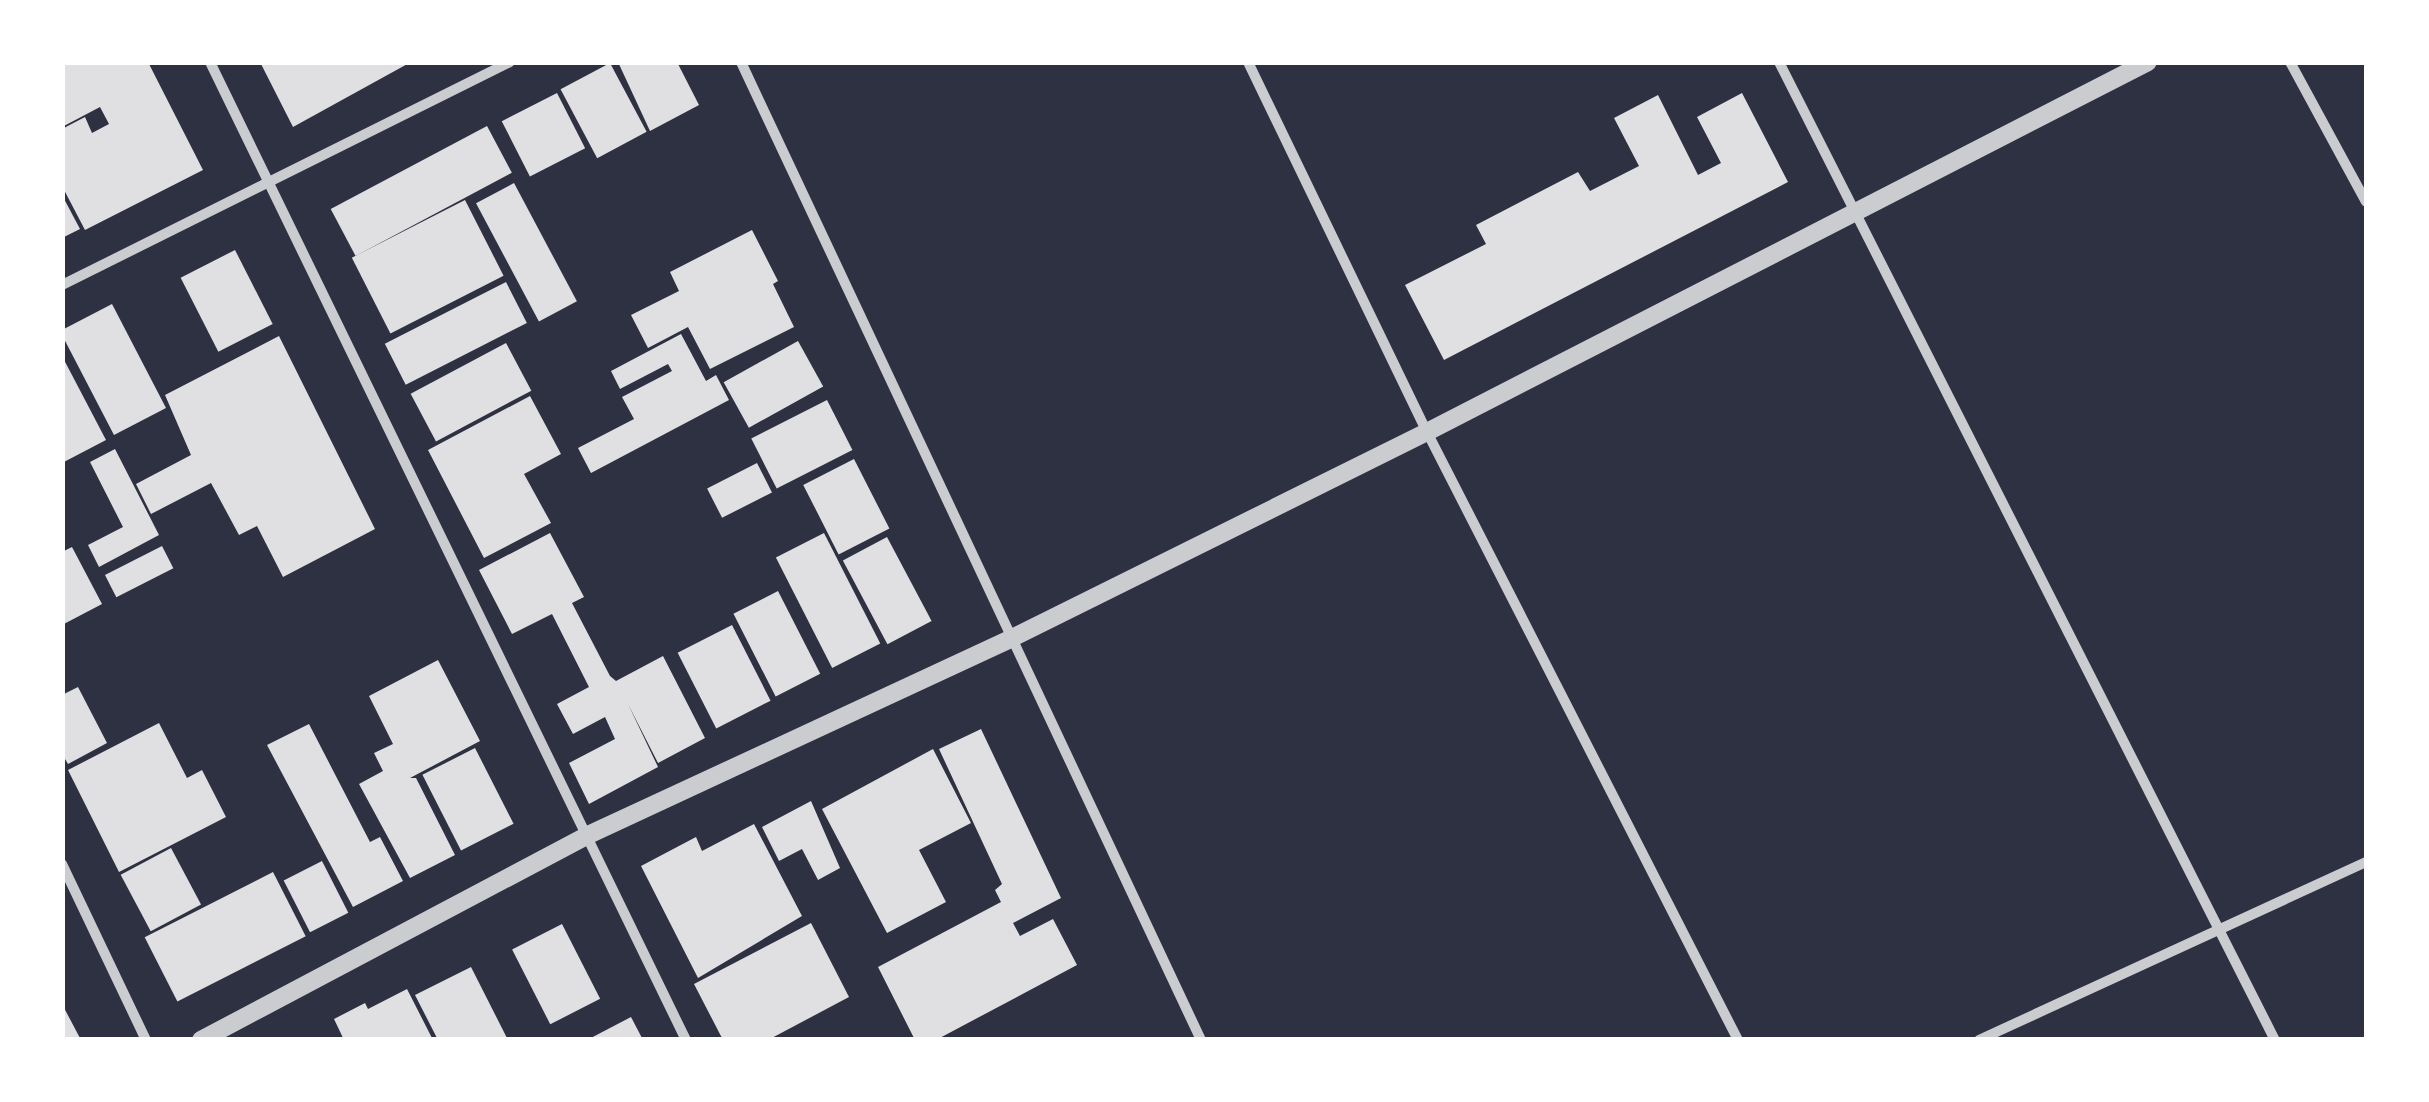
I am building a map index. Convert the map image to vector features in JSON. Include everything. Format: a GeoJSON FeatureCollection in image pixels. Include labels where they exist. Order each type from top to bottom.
{"type":"FeatureCollection","features":[{"type":"Feature","properties":{"kind":"street"},"geometry":{"type":"LineString","coordinates":[[210,62],[686,1040]]}},
{"type":"Feature","properties":{"kind":"street"},"geometry":{"type":"LineString","coordinates":[[62,286],[510,62]]}},
{"type":"Feature","properties":{"kind":"street"},"geometry":{"type":"LineString","coordinates":[[741,62],[1201,1040]]}},
{"type":"Feature","properties":{"kind":"street"},"geometry":{"type":"LineString","coordinates":[[1248,62],[1427,432],[1738,1040]]}},
{"type":"Feature","properties":{"kind":"street"},"geometry":{"type":"LineString","coordinates":[[1778,62],[2276,1040]]}},
{"type":"Feature","properties":{"kind":"street"},"geometry":{"type":"LineString","coordinates":[[200,1040],[586,836],[1014,637],[1427,432],[2148,62]]}},
{"type":"Feature","properties":{"kind":"street"},"geometry":{"type":"LineString","coordinates":[[2290,62],[2366,202]]}},
{"type":"Feature","properties":{"kind":"street"},"geometry":{"type":"LineString","coordinates":[[1978,1040],[2366,862]]}},
{"type":"Feature","properties":{"kind":"street"},"geometry":{"type":"LineString","coordinates":[[62,864],[146,1040]]}},
{"type":"Feature","properties":{"kind":"building"},"geometry":{"type":"Polygon","coordinates":[[[62,62],[148,62],[203,170],[85,230],[62,186],[62,129],[85,117],[92,133],[109,124],[100,107],[62,127],[62,62]]]}},
{"type":"Feature","properties":{"kind":"building"},"geometry":{"type":"Polygon","coordinates":[[[260,62],[411,62],[293,127],[260,62]]]}},
{"type":"Feature","properties":{"kind":"building"},"geometry":{"type":"Polygon","coordinates":[[[618,62],[677,62],[699,105],[650,131],[618,62]]]}},
{"type":"Feature","properties":{"kind":"building"},"geometry":{"type":"Polygon","coordinates":[[[610,63],[647,132],[597,158],[561,89],[610,63]]]}},
{"type":"Feature","properties":{"kind":"building"},"geometry":{"type":"Polygon","coordinates":[[[557,93],[585,148],[530,176],[502,121],[557,93]]]}},
{"type":"Feature","properties":{"kind":"building"},"geometry":{"type":"Polygon","coordinates":[[[1742,93],[1788,182],[1444,360],[1405,285],[1486,244],[1476,225],[1578,172],[1590,191],[1639,166],[1614,118],[1658,95],[1698,175],[1721,163],[1697,117],[1742,93]]]}},
{"type":"Feature","properties":{"kind":"building"},"geometry":{"type":"Polygon","coordinates":[[[487,126],[512,173],[356,256],[331,209],[487,126]]]}},
{"type":"Feature","properties":{"kind":"building"},"geometry":{"type":"Polygon","coordinates":[[[514,183],[577,301],[539,322],[476,203],[514,183]]]}},
{"type":"Feature","properties":{"kind":"building"},"geometry":{"type":"Polygon","coordinates":[[[62,195],[80,229],[62,238],[62,195]]]}},
{"type":"Feature","properties":{"kind":"building"},"geometry":{"type":"Polygon","coordinates":[[[465,200],[504,276],[390,333],[352,258],[465,200]]]}},
{"type":"Feature","properties":{"kind":"building"},"geometry":{"type":"Polygon","coordinates":[[[752,230],[778,281],[773,284],[794,327],[710,369],[688,327],[648,348],[631,315],[679,291],[670,272],[752,230]]]}},
{"type":"Feature","properties":{"kind":"building"},"geometry":{"type":"Polygon","coordinates":[[[235,250],[273,324],[218,352],[181,278],[235,250]]]}},
{"type":"Feature","properties":{"kind":"building"},"geometry":{"type":"Polygon","coordinates":[[[506,282],[527,323],[406,385],[385,344],[506,282]]]}},
{"type":"Feature","properties":{"kind":"building"},"geometry":{"type":"Polygon","coordinates":[[[112,304],[166,408],[114,435],[62,335],[62,330],[112,304]]]}},
{"type":"Feature","properties":{"kind":"building"},"geometry":{"type":"Polygon","coordinates":[[[681,334],[706,381],[716,375],[729,400],[591,473],[578,448],[634,419],[622,397],[672,371],[668,364],[620,389],[611,371],[681,334]]]}},
{"type":"Feature","properties":{"kind":"building"},"geometry":{"type":"Polygon","coordinates":[[[279,336],[375,529],[283,577],[257,526],[239,535],[211,483],[151,514],[136,484],[191,455],[165,395],[279,336]]]}},
{"type":"Feature","properties":{"kind":"building"},"geometry":{"type":"Polygon","coordinates":[[[798,341],[823,386],[749,428],[724,382],[798,341]]]}},
{"type":"Feature","properties":{"kind":"building"},"geometry":{"type":"Polygon","coordinates":[[[506,343],[531,391],[436,441],[411,394],[506,343]]]}},
{"type":"Feature","properties":{"kind":"building"},"geometry":{"type":"Polygon","coordinates":[[[62,356],[106,440],[62,463],[62,356]]]}},
{"type":"Feature","properties":{"kind":"building"},"geometry":{"type":"Polygon","coordinates":[[[530,396],[561,454],[524,474],[551,523],[484,558],[428,450],[530,396]]]}},
{"type":"Feature","properties":{"kind":"building"},"geometry":{"type":"Polygon","coordinates":[[[827,400],[852,450],[777,488],[751,439],[827,400]]]}},
{"type":"Feature","properties":{"kind":"building"},"geometry":{"type":"Polygon","coordinates":[[[115,449],[159,535],[99,567],[88,545],[123,527],[90,462],[115,449]]]}},
{"type":"Feature","properties":{"kind":"building"},"geometry":{"type":"Polygon","coordinates":[[[854,459],[889,528],[839,554],[803,485],[854,459]]]}},
{"type":"Feature","properties":{"kind":"building"},"geometry":{"type":"Polygon","coordinates":[[[757,463],[772,492],[722,518],[707,488],[757,463]]]}},
{"type":"Feature","properties":{"kind":"building"},"geometry":{"type":"Polygon","coordinates":[[[550,533],[584,597],[572,603],[610,676],[616,681],[663,656],[705,738],[658,763],[628,704],[658,767],[589,804],[569,763],[615,739],[605,717],[573,734],[557,704],[589,687],[552,614],[512,634],[479,570],[550,533]]]}},
{"type":"Feature","properties":{"kind":"building"},"geometry":{"type":"Polygon","coordinates":[[[824,533],[880,643],[832,668],[776,558],[824,533]]]}},
{"type":"Feature","properties":{"kind":"building"},"geometry":{"type":"Polygon","coordinates":[[[887,537],[932,621],[887,644],[843,560],[887,537]]]}},
{"type":"Feature","properties":{"kind":"building"},"geometry":{"type":"Polygon","coordinates":[[[162,546],[173,568],[116,597],[105,575],[162,546]]]}},
{"type":"Feature","properties":{"kind":"building"},"geometry":{"type":"Polygon","coordinates":[[[72,547],[102,604],[62,625],[62,552],[72,547]]]}},
{"type":"Feature","properties":{"kind":"building"},"geometry":{"type":"Polygon","coordinates":[[[778,591],[820,674],[776,697],[733,614],[778,591]]]}},
{"type":"Feature","properties":{"kind":"building"},"geometry":{"type":"Polygon","coordinates":[[[732,625],[771,701],[716,728],[678,653],[732,625]]]}},
{"type":"Feature","properties":{"kind":"building"},"geometry":{"type":"Polygon","coordinates":[[[438,660],[480,741],[410,778],[416,778],[455,855],[410,878],[359,784],[383,771],[374,753],[393,744],[369,696],[438,660]]]}},
{"type":"Feature","properties":{"kind":"building"},"geometry":{"type":"Polygon","coordinates":[[[78,687],[107,743],[68,764],[62,754],[62,695],[78,687]]]}},
{"type":"Feature","properties":{"kind":"building"},"geometry":{"type":"Polygon","coordinates":[[[159,723],[187,778],[202,770],[226,817],[119,872],[68,770],[159,723]]]}},
{"type":"Feature","properties":{"kind":"building"},"geometry":{"type":"Polygon","coordinates":[[[309,724],[370,842],[380,837],[403,881],[353,907],[267,745],[309,724]]]}},
{"type":"Feature","properties":{"kind":"building"},"geometry":{"type":"Polygon","coordinates":[[[981,729],[1061,898],[1013,923],[1020,936],[1053,919],[1077,965],[936,1040],[915,1040],[878,967],[1001,902],[995,890],[1002,884],[939,749],[981,729]]]}},
{"type":"Feature","properties":{"kind":"building"},"geometry":{"type":"Polygon","coordinates":[[[475,748],[514,824],[461,851],[422,775],[475,748]]]}},
{"type":"Feature","properties":{"kind":"building"},"geometry":{"type":"Polygon","coordinates":[[[933,749],[971,823],[919,850],[946,902],[887,933],[822,809],[933,749]]]}},
{"type":"Feature","properties":{"kind":"building"},"geometry":{"type":"Polygon","coordinates":[[[811,801],[840,868],[818,880],[802,849],[779,861],[762,827],[811,801]]]}},
{"type":"Feature","properties":{"kind":"building"},"geometry":{"type":"Polygon","coordinates":[[[754,824],[802,916],[698,978],[641,866],[696,837],[702,851],[754,824]]]}},
{"type":"Feature","properties":{"kind":"building"},"geometry":{"type":"Polygon","coordinates":[[[171,848],[201,905],[151,931],[121,875],[171,848]]]}},
{"type":"Feature","properties":{"kind":"building"},"geometry":{"type":"Polygon","coordinates":[[[322,861],[348,913],[310,932],[284,881],[322,861]]]}},
{"type":"Feature","properties":{"kind":"building"},"geometry":{"type":"Polygon","coordinates":[[[273,872],[306,936],[177,1002],[145,937],[273,872]]]}},
{"type":"Feature","properties":{"kind":"building"},"geometry":{"type":"Polygon","coordinates":[[[811,923],[849,997],[768,1040],[723,1040],[694,984],[811,923]]]}},
{"type":"Feature","properties":{"kind":"building"},"geometry":{"type":"Polygon","coordinates":[[[562,924],[600,999],[550,1024],[512,949],[562,924]]]}},
{"type":"Feature","properties":{"kind":"building"},"geometry":{"type":"Polygon","coordinates":[[[471,967],[508,1040],[438,1040],[415,995],[471,967]]]}},
{"type":"Feature","properties":{"kind":"building"},"geometry":{"type":"Polygon","coordinates":[[[407,989],[433,1040],[344,1040],[334,1019],[365,1003],[368,1009],[407,989]]]}},
{"type":"Feature","properties":{"kind":"building"},"geometry":{"type":"Polygon","coordinates":[[[62,1004],[81,1040],[62,1040],[62,1004]]]}},
{"type":"Feature","properties":{"kind":"building"},"geometry":{"type":"Polygon","coordinates":[[[631,1017],[643,1040],[587,1040],[631,1017]]]}}]}
